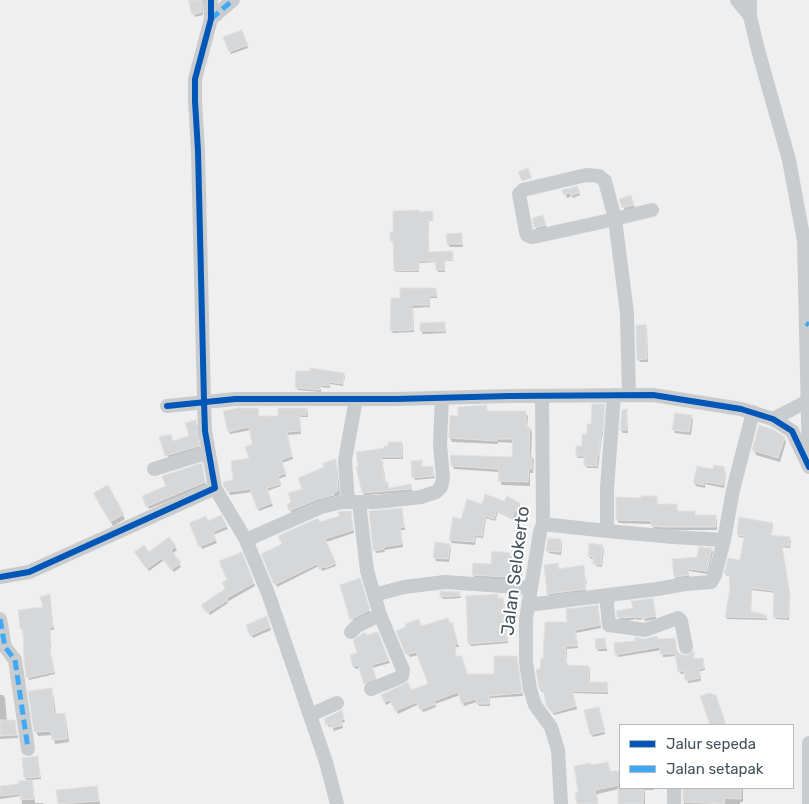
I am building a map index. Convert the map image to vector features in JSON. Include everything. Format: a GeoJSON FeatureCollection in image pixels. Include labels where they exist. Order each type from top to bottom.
{"type":"FeatureCollection","features":[{"type":"Feature","properties":{"kind":"street"},"geometry":{"type":"LineString","coordinates":[[211,0],[211,19],[195,79],[204,402],[209,452],[215,488],[246,540],[268,593],[326,762],[337,804]]}},
{"type":"Feature","properties":{"kind":"street"},"geometry":{"type":"LineString","coordinates":[[211,19],[233,0]]}},
{"type":"Feature","properties":{"kind":"street"},"geometry":{"type":"LineString","coordinates":[[737,0],[750,16]]}},
{"type":"Feature","properties":{"kind":"street"},"geometry":{"type":"LineString","coordinates":[[750,0],[750,16],[789,160],[804,241],[808,324],[809,477]]}},
{"type":"Feature","properties":{"kind":"street"},"geometry":{"type":"LineString","coordinates":[[629,395],[627,313],[615,218],[605,180],[599,176],[586,174],[523,190],[519,194],[527,236],[538,236],[615,218],[652,210]]}},
{"type":"Feature","properties":{"kind":"street"},"geometry":{"type":"LineString","coordinates":[[607,531],[607,488],[614,395]]}},
{"type":"Feature","properties":{"kind":"street","name":"Jalan Selokerto"},"geometry":{"type":"LineString","coordinates":[[542,396],[543,524],[540,532],[526,619],[526,662],[530,689],[535,705],[551,727],[558,750],[561,804]]}},
{"type":"Feature","properties":{"kind":"street"},"geometry":{"type":"LineString","coordinates":[[167,406],[235,399],[653,396],[741,409],[773,419],[792,431],[809,467]]}},
{"type":"Feature","properties":{"kind":"street"},"geometry":{"type":"LineString","coordinates":[[246,540],[321,507],[354,501],[421,497],[436,492],[441,487],[443,478],[440,444],[442,398]]}},
{"type":"Feature","properties":{"kind":"street"},"geometry":{"type":"LineString","coordinates":[[356,399],[345,460],[367,572],[380,616],[403,670],[402,676],[371,689]]}},
{"type":"Feature","properties":{"kind":"street"},"geometry":{"type":"LineString","coordinates":[[773,419],[808,401]]}},
{"type":"Feature","properties":{"kind":"street"},"geometry":{"type":"LineString","coordinates":[[528,605],[710,582],[715,575],[724,540],[733,490],[753,412]]}},
{"type":"Feature","properties":{"kind":"street"},"geometry":{"type":"LineString","coordinates":[[154,468],[209,452]]}},
{"type":"Feature","properties":{"kind":"street"},"geometry":{"type":"LineString","coordinates":[[0,577],[29,572],[215,488]]}},
{"type":"Feature","properties":{"kind":"street"},"geometry":{"type":"LineString","coordinates":[[543,524],[673,537],[724,540]]}},
{"type":"Feature","properties":{"kind":"street"},"geometry":{"type":"LineString","coordinates":[[374,595],[404,587],[445,582],[530,588]]}},
{"type":"Feature","properties":{"kind":"street"},"geometry":{"type":"LineString","coordinates":[[609,595],[607,604],[609,625],[645,630],[678,618],[682,621],[686,646]]}},
{"type":"Feature","properties":{"kind":"street"},"geometry":{"type":"LineString","coordinates":[[351,632],[357,626],[380,616]]}},
{"type":"Feature","properties":{"kind":"street"},"geometry":{"type":"LineString","coordinates":[[0,619],[5,648],[14,660],[28,749]]}},
{"type":"Feature","properties":{"kind":"street"},"geometry":{"type":"LineString","coordinates":[[310,715],[338,703]]}},
{"type":"Feature","properties":{"kind":"street"},"geometry":{"type":"LineString","coordinates":[[808,804],[809,743]]}},
{"type":"Feature","properties":{"kind":"street"},"geometry":{"type":"LineString","coordinates":[[674,789],[674,804]]}},
{"type":"Feature","properties":{"kind":"building"},"geometry":{"type":"Polygon","coordinates":[[[188,0],[202,0],[202,12],[192,15],[188,0]]]}},
{"type":"Feature","properties":{"kind":"building"},"geometry":{"type":"Polygon","coordinates":[[[242,30],[248,45],[229,52],[223,37],[242,30]]]}},
{"type":"Feature","properties":{"kind":"building"},"geometry":{"type":"Polygon","coordinates":[[[528,168],[532,178],[522,181],[518,172],[528,168]]]}},
{"type":"Feature","properties":{"kind":"building"},"geometry":{"type":"Polygon","coordinates":[[[577,186],[580,192],[571,196],[570,193],[564,195],[562,190],[577,186]]]}},
{"type":"Feature","properties":{"kind":"building"},"geometry":{"type":"Polygon","coordinates":[[[631,195],[634,205],[622,208],[619,199],[631,195]]]}},
{"type":"Feature","properties":{"kind":"building"},"geometry":{"type":"Polygon","coordinates":[[[419,210],[419,212],[433,211],[433,220],[428,220],[429,252],[453,251],[453,260],[445,260],[445,270],[436,270],[435,261],[419,261],[419,270],[394,271],[393,241],[390,241],[390,232],[393,232],[393,211],[419,210]]]}},
{"type":"Feature","properties":{"kind":"building"},"geometry":{"type":"Polygon","coordinates":[[[543,215],[546,225],[534,228],[532,218],[543,215]]]}},
{"type":"Feature","properties":{"kind":"building"},"geometry":{"type":"Polygon","coordinates":[[[462,233],[462,244],[447,244],[446,234],[462,233]]]}},
{"type":"Feature","properties":{"kind":"building"},"geometry":{"type":"Polygon","coordinates":[[[400,288],[436,288],[436,296],[429,296],[429,305],[412,305],[413,330],[390,331],[391,298],[400,298],[400,288]]]}},
{"type":"Feature","properties":{"kind":"building"},"geometry":{"type":"Polygon","coordinates":[[[445,322],[445,331],[420,331],[420,323],[445,322]]]}},
{"type":"Feature","properties":{"kind":"building"},"geometry":{"type":"Polygon","coordinates":[[[636,325],[646,325],[647,359],[637,360],[636,325]]]}},
{"type":"Feature","properties":{"kind":"building"},"geometry":{"type":"Polygon","coordinates":[[[310,368],[344,373],[343,384],[329,382],[329,386],[321,385],[320,390],[295,388],[296,371],[310,371],[310,368]]]}},
{"type":"Feature","properties":{"kind":"building"},"geometry":{"type":"Polygon","coordinates":[[[592,404],[605,404],[603,431],[601,433],[599,456],[597,456],[597,466],[584,466],[584,456],[576,456],[576,446],[582,446],[582,434],[587,434],[587,424],[591,424],[592,404]]]}},
{"type":"Feature","properties":{"kind":"building"},"geometry":{"type":"Polygon","coordinates":[[[487,405],[486,411],[526,411],[526,426],[530,427],[529,455],[532,455],[532,469],[529,469],[528,482],[498,481],[499,469],[451,466],[450,455],[512,457],[513,439],[497,439],[497,441],[449,438],[450,415],[458,416],[458,407],[487,405]]]}},
{"type":"Feature","properties":{"kind":"building"},"geometry":{"type":"Polygon","coordinates":[[[238,408],[258,408],[259,416],[278,416],[278,408],[307,408],[307,415],[300,415],[300,431],[287,432],[292,456],[281,460],[286,473],[278,476],[281,484],[267,488],[272,503],[257,509],[250,489],[228,492],[223,485],[223,482],[233,480],[231,461],[249,458],[245,447],[252,444],[249,427],[228,432],[223,411],[238,408]]]}},
{"type":"Feature","properties":{"kind":"building"},"geometry":{"type":"Polygon","coordinates":[[[627,409],[627,430],[620,430],[622,410],[627,409]]]}},
{"type":"Feature","properties":{"kind":"building"},"geometry":{"type":"Polygon","coordinates":[[[675,413],[692,415],[689,432],[672,430],[675,413]]]}},
{"type":"Feature","properties":{"kind":"building"},"geometry":{"type":"Polygon","coordinates":[[[196,420],[199,446],[165,456],[159,437],[171,434],[173,441],[189,436],[185,423],[196,420]]]}},
{"type":"Feature","properties":{"kind":"building"},"geometry":{"type":"Polygon","coordinates":[[[759,425],[774,430],[785,437],[778,458],[752,450],[759,425]]]}},
{"type":"Feature","properties":{"kind":"building"},"geometry":{"type":"Polygon","coordinates":[[[388,442],[402,442],[402,457],[381,457],[385,483],[388,482],[389,488],[411,484],[412,489],[362,493],[356,467],[358,467],[356,452],[384,448],[384,446],[388,446],[388,442]]]}},
{"type":"Feature","properties":{"kind":"building"},"geometry":{"type":"Polygon","coordinates":[[[336,459],[338,491],[333,493],[334,495],[318,499],[289,511],[287,504],[291,502],[288,493],[302,489],[298,478],[324,467],[323,463],[336,459]]]}},
{"type":"Feature","properties":{"kind":"building"},"geometry":{"type":"Polygon","coordinates":[[[422,460],[422,467],[433,466],[434,476],[412,478],[411,461],[422,460]]]}},
{"type":"Feature","properties":{"kind":"building"},"geometry":{"type":"Polygon","coordinates":[[[202,463],[205,482],[146,507],[142,496],[166,486],[162,476],[202,463]]]}},
{"type":"Feature","properties":{"kind":"building"},"geometry":{"type":"Polygon","coordinates":[[[714,465],[725,467],[724,471],[726,472],[723,485],[704,482],[704,485],[693,483],[697,466],[713,469],[714,465]]]}},
{"type":"Feature","properties":{"kind":"building"},"geometry":{"type":"Polygon","coordinates":[[[108,485],[124,514],[110,522],[93,493],[108,485]]]}},
{"type":"Feature","properties":{"kind":"building"},"geometry":{"type":"Polygon","coordinates":[[[485,494],[504,501],[507,496],[520,503],[512,518],[497,510],[494,519],[485,516],[482,536],[475,535],[474,542],[449,540],[453,517],[461,519],[467,499],[482,504],[485,494]]]}},
{"type":"Feature","properties":{"kind":"building"},"geometry":{"type":"Polygon","coordinates":[[[641,496],[657,496],[657,504],[677,504],[677,511],[695,511],[695,515],[716,515],[716,527],[664,527],[651,526],[651,521],[616,520],[616,497],[641,498],[641,496]]]}},
{"type":"Feature","properties":{"kind":"building"},"geometry":{"type":"Polygon","coordinates":[[[402,508],[404,527],[400,528],[402,544],[373,551],[369,511],[402,508]]]}},
{"type":"Feature","properties":{"kind":"building"},"geometry":{"type":"Polygon","coordinates":[[[351,511],[353,530],[325,539],[336,563],[319,569],[317,564],[274,585],[261,554],[282,544],[278,536],[318,518],[320,522],[339,516],[338,512],[351,511]]]}},
{"type":"Feature","properties":{"kind":"building"},"geometry":{"type":"Polygon","coordinates":[[[221,515],[227,526],[213,532],[216,540],[199,547],[189,523],[206,516],[208,521],[221,515]]]}},
{"type":"Feature","properties":{"kind":"building"},"geometry":{"type":"Polygon","coordinates":[[[739,517],[773,523],[770,535],[790,537],[789,546],[782,545],[790,594],[788,618],[773,617],[774,591],[752,588],[750,611],[767,615],[766,618],[725,617],[730,587],[729,575],[724,574],[728,558],[740,560],[744,536],[737,535],[739,517]]]}},
{"type":"Feature","properties":{"kind":"building"},"geometry":{"type":"Polygon","coordinates":[[[169,537],[176,546],[171,550],[181,563],[171,570],[162,558],[147,569],[134,552],[144,545],[149,552],[169,537]]]}},
{"type":"Feature","properties":{"kind":"building"},"geometry":{"type":"Polygon","coordinates":[[[548,538],[561,539],[560,552],[546,551],[548,538]]]}},
{"type":"Feature","properties":{"kind":"building"},"geometry":{"type":"Polygon","coordinates":[[[435,542],[450,544],[448,559],[433,558],[435,542]]]}},
{"type":"Feature","properties":{"kind":"building"},"geometry":{"type":"Polygon","coordinates":[[[589,543],[603,545],[601,565],[593,564],[593,557],[588,556],[589,543]]]}},
{"type":"Feature","properties":{"kind":"building"},"geometry":{"type":"Polygon","coordinates":[[[699,547],[712,548],[707,571],[688,569],[689,575],[674,577],[672,559],[697,557],[699,547]]]}},
{"type":"Feature","properties":{"kind":"building"},"geometry":{"type":"Polygon","coordinates":[[[492,551],[510,553],[509,562],[521,563],[520,578],[472,575],[473,563],[491,564],[492,551]]]}},
{"type":"Feature","properties":{"kind":"building"},"geometry":{"type":"Polygon","coordinates":[[[242,552],[254,583],[227,598],[228,600],[207,613],[201,605],[225,589],[222,582],[227,580],[219,561],[242,552]]]}},
{"type":"Feature","properties":{"kind":"building"},"geometry":{"type":"Polygon","coordinates":[[[558,563],[558,569],[584,565],[586,589],[547,594],[544,565],[558,563]]]}},
{"type":"Feature","properties":{"kind":"building"},"geometry":{"type":"Polygon","coordinates":[[[360,578],[370,610],[350,620],[340,585],[360,578]]]}},
{"type":"Feature","properties":{"kind":"building"},"geometry":{"type":"Polygon","coordinates":[[[440,591],[460,592],[460,596],[440,597],[440,591]]]}},
{"type":"Feature","properties":{"kind":"building"},"geometry":{"type":"Polygon","coordinates":[[[50,594],[53,627],[50,627],[51,646],[49,646],[54,672],[26,678],[23,629],[20,629],[18,610],[43,607],[40,597],[50,594]]]}},
{"type":"Feature","properties":{"kind":"building"},"geometry":{"type":"Polygon","coordinates":[[[498,594],[498,598],[503,598],[504,608],[516,607],[517,615],[508,616],[508,621],[506,621],[507,641],[468,644],[466,596],[498,594]]]}},
{"type":"Feature","properties":{"kind":"building"},"geometry":{"type":"Polygon","coordinates":[[[653,598],[656,616],[642,619],[642,617],[617,617],[616,611],[633,608],[631,601],[653,598]]]}},
{"type":"Feature","properties":{"kind":"building"},"geometry":{"type":"Polygon","coordinates":[[[598,605],[600,625],[575,630],[578,646],[566,646],[565,662],[567,662],[567,665],[589,666],[589,682],[608,682],[607,692],[572,691],[576,706],[552,713],[546,705],[543,689],[539,689],[536,669],[540,669],[541,658],[543,658],[545,622],[567,622],[566,609],[598,605]]]}},
{"type":"Feature","properties":{"kind":"building"},"geometry":{"type":"Polygon","coordinates":[[[267,616],[270,627],[250,636],[246,625],[267,616]]]}},
{"type":"Feature","properties":{"kind":"building"},"geometry":{"type":"Polygon","coordinates":[[[448,618],[450,623],[452,622],[458,644],[455,644],[456,656],[462,656],[467,674],[494,674],[494,656],[517,656],[522,693],[489,696],[489,704],[476,704],[476,699],[461,703],[458,692],[434,701],[436,704],[420,710],[417,702],[395,711],[390,700],[384,702],[381,695],[408,682],[411,690],[428,684],[416,652],[406,655],[396,631],[406,627],[405,624],[419,619],[421,626],[448,618]]]}},
{"type":"Feature","properties":{"kind":"building"},"geometry":{"type":"Polygon","coordinates":[[[365,632],[367,635],[378,632],[389,660],[372,665],[376,678],[364,684],[358,665],[353,667],[350,655],[357,653],[353,640],[365,632]]]}},
{"type":"Feature","properties":{"kind":"building"},"geometry":{"type":"Polygon","coordinates":[[[657,636],[658,639],[675,638],[677,652],[688,655],[694,651],[694,659],[703,658],[704,668],[699,669],[700,678],[685,681],[684,671],[678,672],[675,654],[660,654],[660,647],[615,655],[614,643],[635,641],[635,637],[644,639],[657,636]]]}},
{"type":"Feature","properties":{"kind":"building"},"geometry":{"type":"Polygon","coordinates":[[[605,638],[606,648],[596,649],[595,639],[605,638]]]}},
{"type":"Feature","properties":{"kind":"building"},"geometry":{"type":"Polygon","coordinates":[[[52,688],[54,714],[65,713],[67,739],[52,740],[51,731],[34,732],[28,691],[52,688]]]}},
{"type":"Feature","properties":{"kind":"building"},"geometry":{"type":"Polygon","coordinates":[[[709,693],[716,695],[726,724],[710,724],[700,696],[709,693]]]}},
{"type":"Feature","properties":{"kind":"building"},"geometry":{"type":"Polygon","coordinates":[[[599,707],[605,731],[590,735],[584,710],[599,707]]]}},
{"type":"Feature","properties":{"kind":"building"},"geometry":{"type":"Polygon","coordinates":[[[342,710],[344,719],[341,720],[343,725],[332,728],[330,724],[326,725],[324,719],[342,710]]]}},
{"type":"Feature","properties":{"kind":"building"},"geometry":{"type":"Polygon","coordinates":[[[0,720],[15,720],[17,735],[0,736],[0,720]]]}},
{"type":"Feature","properties":{"kind":"building"},"geometry":{"type":"Polygon","coordinates":[[[38,756],[40,777],[24,778],[22,758],[38,756]]]}},
{"type":"Feature","properties":{"kind":"building"},"geometry":{"type":"Polygon","coordinates":[[[608,762],[610,771],[619,771],[619,785],[595,790],[598,804],[577,804],[575,793],[578,792],[574,766],[591,763],[591,765],[608,762]]]}},
{"type":"Feature","properties":{"kind":"building"},"geometry":{"type":"Polygon","coordinates":[[[32,780],[34,799],[21,800],[20,794],[0,796],[0,786],[19,784],[18,781],[32,780]]]}},
{"type":"Feature","properties":{"kind":"building"},"geometry":{"type":"Polygon","coordinates":[[[97,786],[99,801],[58,804],[56,790],[97,786]]]}},
{"type":"Feature","properties":{"kind":"building"},"geometry":{"type":"Polygon","coordinates":[[[618,788],[644,789],[643,804],[618,804],[618,788]]]}},
{"type":"Feature","properties":{"kind":"building"},"geometry":{"type":"Polygon","coordinates":[[[683,789],[741,789],[741,799],[725,798],[724,804],[683,802],[683,789]]]}},
{"type":"Feature","properties":{"kind":"marked path"},"geometry":{"type":"LineString","coordinates":[[211,19],[233,0]]}},
{"type":"Feature","properties":{"kind":"marked path"},"geometry":{"type":"LineString","coordinates":[[0,619],[5,647],[15,660],[28,749]]}},
{"type":"Feature","properties":{"kind":"cycle path"},"geometry":{"type":"LineString","coordinates":[[0,577],[29,572],[215,488],[205,431],[195,101],[195,79],[211,19],[211,0]]}},
{"type":"Feature","properties":{"kind":"cycle path"},"geometry":{"type":"LineString","coordinates":[[167,406],[235,399],[396,399],[653,395],[741,409],[773,419],[792,431],[809,467]]}}]}
